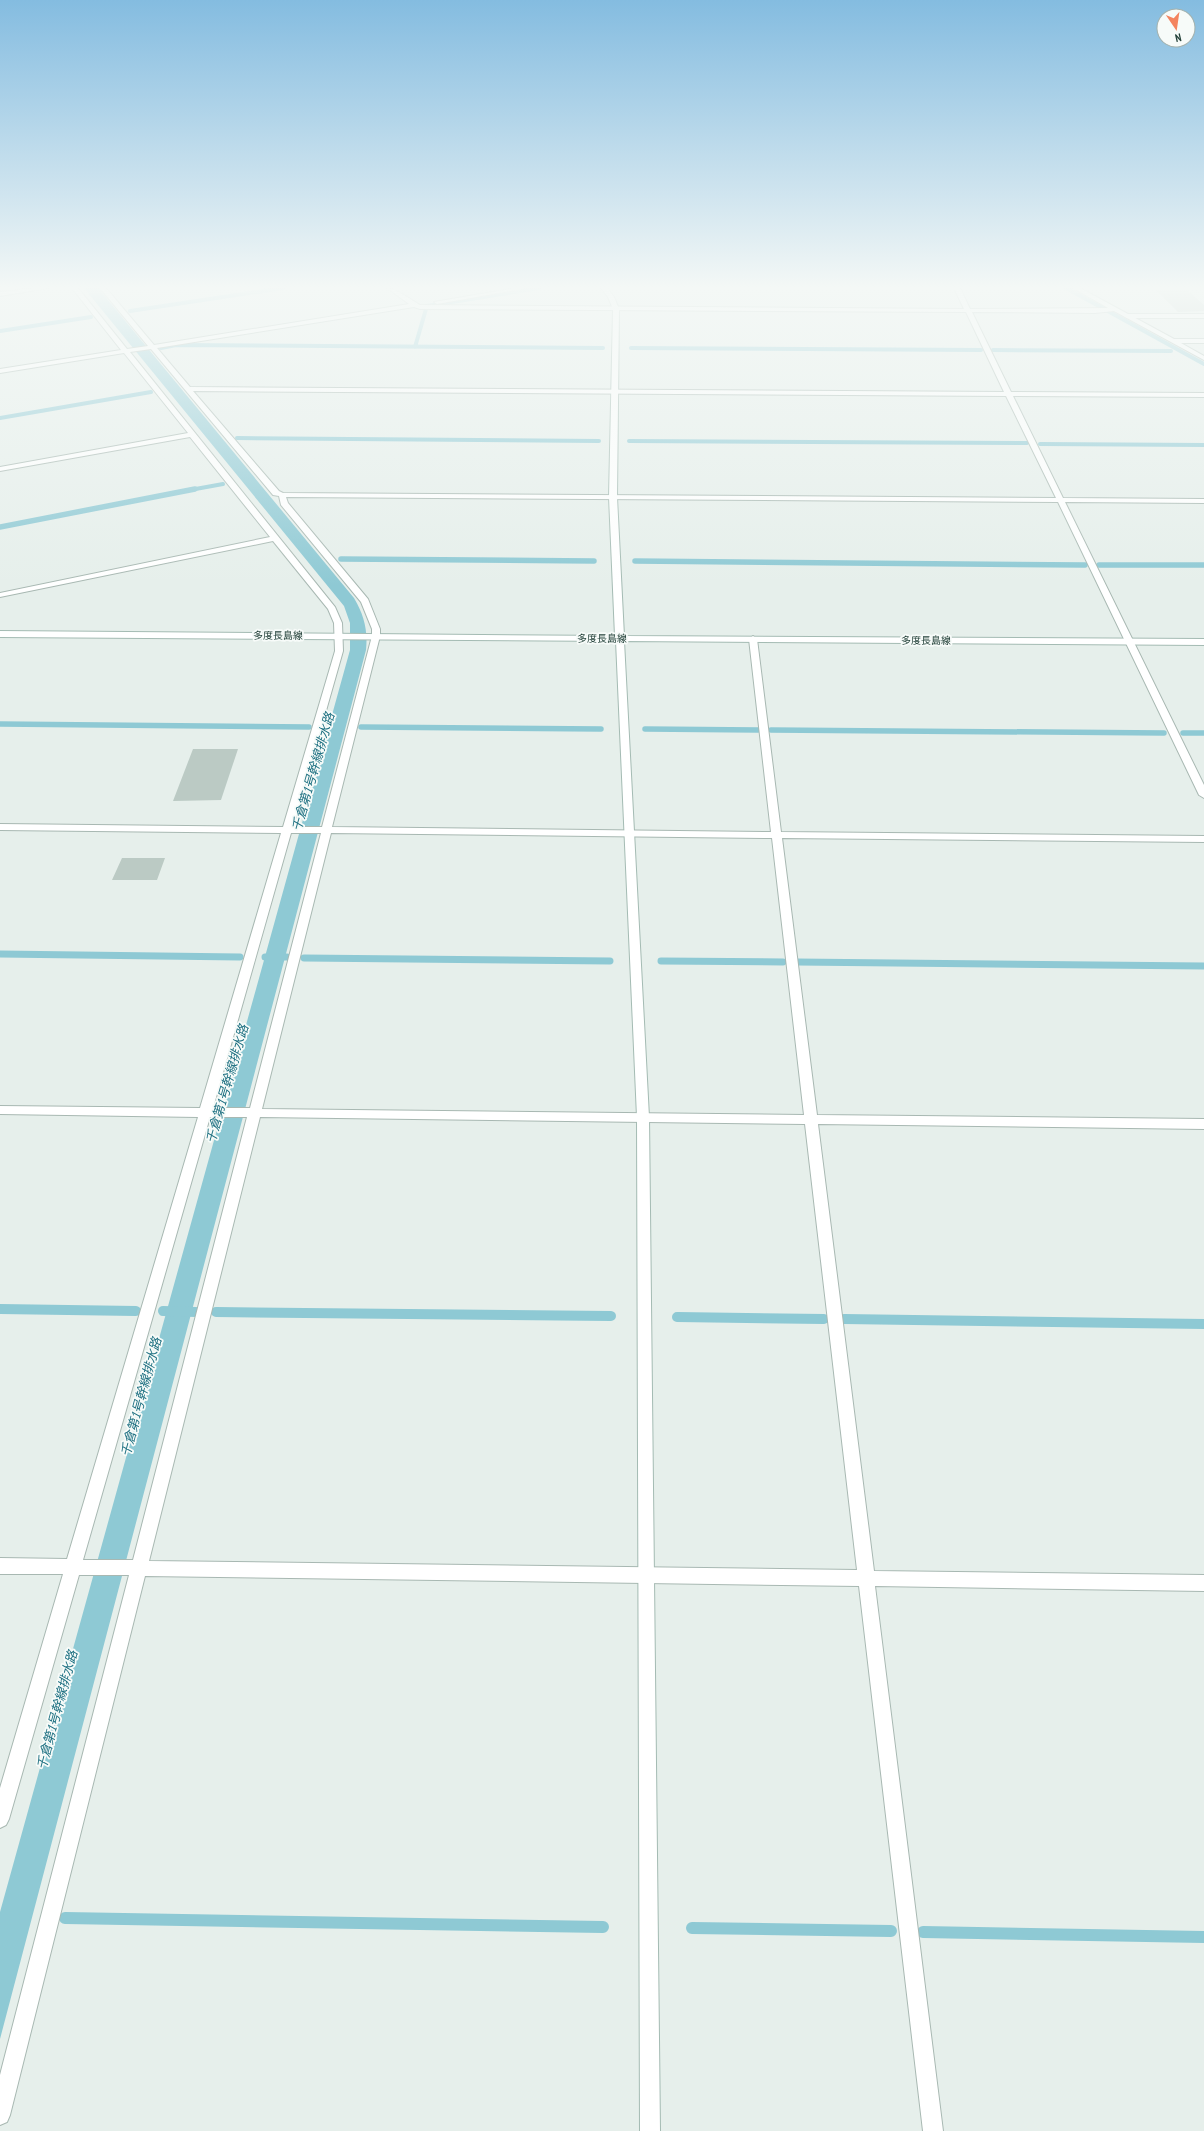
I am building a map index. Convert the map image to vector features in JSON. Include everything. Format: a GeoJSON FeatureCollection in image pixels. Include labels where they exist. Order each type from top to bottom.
{"type":"FeatureCollection","features":[{"type":"Feature","properties":{"kind":"street"},"geometry":{"type":"LineString","coordinates":[[0,1819],[78,1568],[210,1112],[291,830],[342,636],[332,609],[157,387]]}},
{"type":"Feature","properties":{"kind":"street"},"geometry":{"type":"LineString","coordinates":[[615,387],[613,497],[643,1118],[650,2131]]}},
{"type":"Feature","properties":{"kind":"street"},"geometry":{"type":"LineString","coordinates":[[1007,387],[1204,795]]}},
{"type":"Feature","properties":{"kind":"street"},"geometry":{"type":"LineString","coordinates":[[191,389],[1204,395]]}},
{"type":"Feature","properties":{"kind":"street"},"geometry":{"type":"LineString","coordinates":[[191,389],[276,493],[282,496],[1204,501]]}},
{"type":"Feature","properties":{"kind":"street"},"geometry":{"type":"LineString","coordinates":[[0,469],[193,434]]}},
{"type":"Feature","properties":{"kind":"street"},"geometry":{"type":"LineString","coordinates":[[0,2115],[136,1568],[376,629],[365,601],[284,503],[282,496]]}},
{"type":"Feature","properties":{"kind":"street"},"geometry":{"type":"LineString","coordinates":[[0,595],[276,538]]}},
{"type":"Feature","properties":{"kind":"street","name":"多度長島線"},"geometry":{"type":"LineString","coordinates":[[0,634],[1204,642]]}},
{"type":"Feature","properties":{"kind":"street"},"geometry":{"type":"LineString","coordinates":[[753,639],[933,2131]]}},
{"type":"Feature","properties":{"kind":"street"},"geometry":{"type":"LineString","coordinates":[[0,827],[1204,839]]}},
{"type":"Feature","properties":{"kind":"street"},"geometry":{"type":"LineString","coordinates":[[0,1110],[1204,1124]]}},
{"type":"Feature","properties":{"kind":"street"},"geometry":{"type":"LineString","coordinates":[[0,1566],[1204,1583]]}},
{"type":"Feature","properties":{"kind":"water"},"geometry":{"type":"Polygon","coordinates":[[[165,387],[180,387],[354,598],[364,623],[366,650],[0,2039],[0,1912],[350,650],[350,623],[344,606],[165,387]]]}},
{"type":"Feature","properties":{"kind":"building"},"geometry":{"type":"Polygon","coordinates":[[[193,749],[238,749],[221,800],[173,801],[193,749]]]}},
{"type":"Feature","properties":{"kind":"building"},"geometry":{"type":"Polygon","coordinates":[[[122,858],[165,858],[157,880],[112,880],[122,858]]]}},
{"type":"Feature","properties":{"kind":"waterway"},"geometry":{"type":"LineString","coordinates":[[0,418],[151,392]]}},
{"type":"Feature","properties":{"kind":"waterway"},"geometry":{"type":"LineString","coordinates":[[237,438],[599,441]]}},
{"type":"Feature","properties":{"kind":"waterway"},"geometry":{"type":"LineString","coordinates":[[629,441],[1027,443]]}},
{"type":"Feature","properties":{"kind":"waterway"},"geometry":{"type":"LineString","coordinates":[[1040,444],[1204,445]]}},
{"type":"Feature","properties":{"kind":"waterway"},"geometry":{"type":"LineString","coordinates":[[190,490],[223,484]]}},
{"type":"Feature","properties":{"kind":"waterway"},"geometry":{"type":"LineString","coordinates":[[0,527],[195,489]]}},
{"type":"Feature","properties":{"kind":"waterway"},"geometry":{"type":"LineString","coordinates":[[341,559],[594,561]]}},
{"type":"Feature","properties":{"kind":"waterway"},"geometry":{"type":"LineString","coordinates":[[635,561],[1085,565]]}},
{"type":"Feature","properties":{"kind":"waterway"},"geometry":{"type":"LineString","coordinates":[[1099,565],[1204,565]]}},
{"type":"Feature","properties":{"kind":"waterway"},"geometry":{"type":"LineString","coordinates":[[0,724],[309,727]]}},
{"type":"Feature","properties":{"kind":"waterway"},"geometry":{"type":"LineString","coordinates":[[361,727],[601,729]]}},
{"type":"Feature","properties":{"kind":"waterway"},"geometry":{"type":"LineString","coordinates":[[645,729],[758,730]]}},
{"type":"Feature","properties":{"kind":"waterway"},"geometry":{"type":"LineString","coordinates":[[771,730],[1164,733]]}},
{"type":"Feature","properties":{"kind":"waterway"},"geometry":{"type":"LineString","coordinates":[[1183,733],[1204,733]]}},
{"type":"Feature","properties":{"kind":"waterway"},"geometry":{"type":"LineString","coordinates":[[0,954],[240,957]]}},
{"type":"Feature","properties":{"kind":"waterway","name":"千倉第1号幹線排水路"},"geometry":{"type":"LineString","coordinates":[[265,957],[287,957]]}},
{"type":"Feature","properties":{"kind":"waterway"},"geometry":{"type":"LineString","coordinates":[[304,958],[610,961]]}},
{"type":"Feature","properties":{"kind":"waterway"},"geometry":{"type":"LineString","coordinates":[[661,961],[783,962]]}},
{"type":"Feature","properties":{"kind":"waterway"},"geometry":{"type":"LineString","coordinates":[[797,962],[1204,966]]}},
{"type":"Feature","properties":{"kind":"waterway"},"geometry":{"type":"LineString","coordinates":[[0,1309],[136,1311]]}},
{"type":"Feature","properties":{"kind":"waterway","name":"千倉第1号幹線排水路"},"geometry":{"type":"LineString","coordinates":[[163,1311],[196,1312]]}},
{"type":"Feature","properties":{"kind":"waterway"},"geometry":{"type":"LineString","coordinates":[[216,1312],[611,1316]]}},
{"type":"Feature","properties":{"kind":"waterway"},"geometry":{"type":"LineString","coordinates":[[677,1317],[824,1319]]}},
{"type":"Feature","properties":{"kind":"waterway"},"geometry":{"type":"LineString","coordinates":[[844,1319],[1204,1324]]}},
{"type":"Feature","properties":{"kind":"waterway"},"geometry":{"type":"LineString","coordinates":[[65,1918],[603,1927]]}},
{"type":"Feature","properties":{"kind":"waterway"},"geometry":{"type":"LineString","coordinates":[[692,1928],[891,1931]]}},
{"type":"Feature","properties":{"kind":"waterway"},"geometry":{"type":"LineString","coordinates":[[923,1932],[1204,1937]]}}]}
